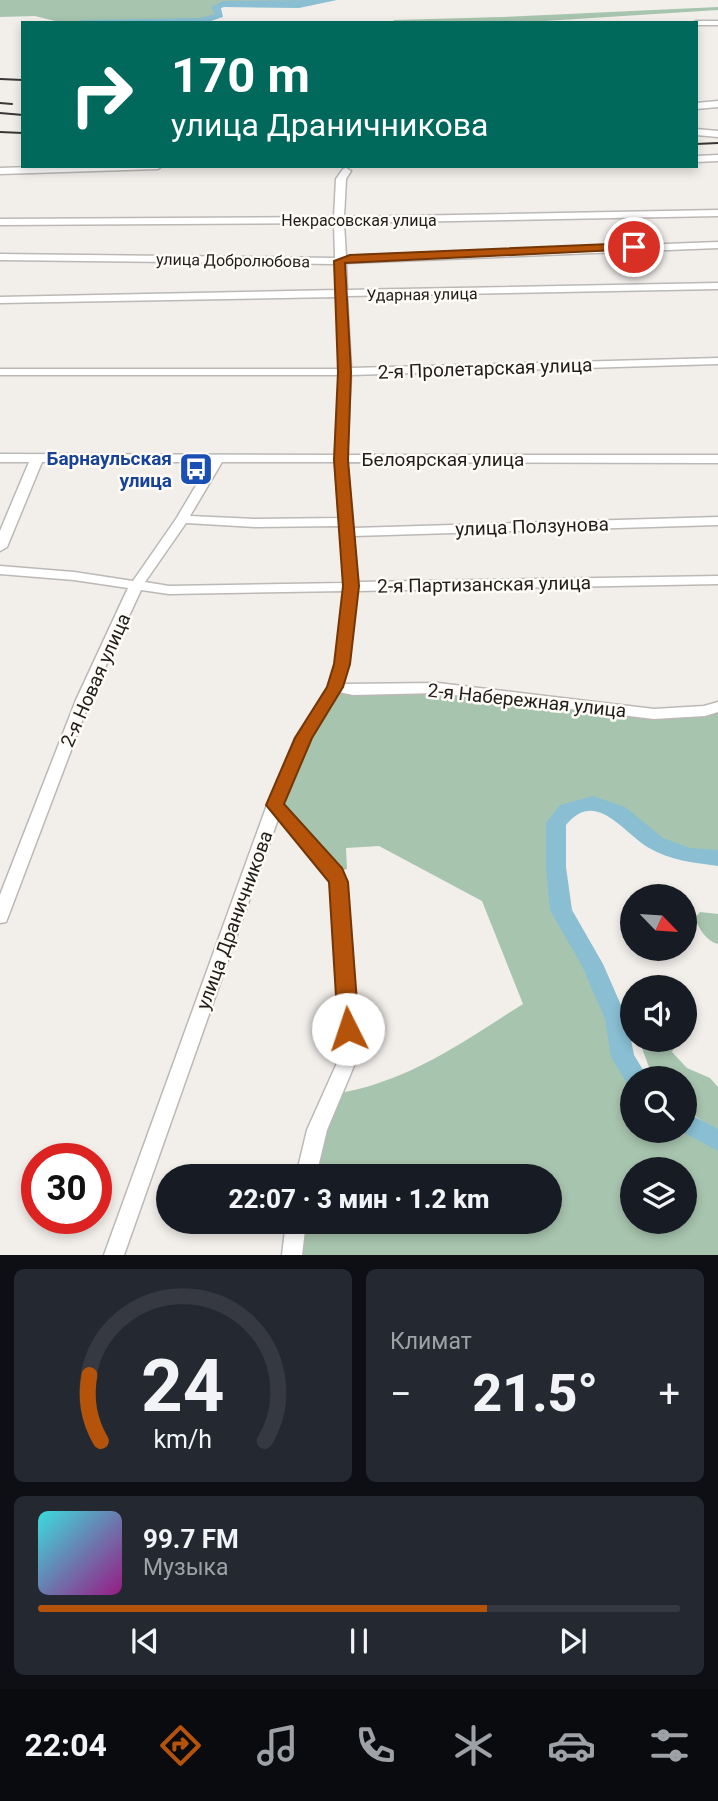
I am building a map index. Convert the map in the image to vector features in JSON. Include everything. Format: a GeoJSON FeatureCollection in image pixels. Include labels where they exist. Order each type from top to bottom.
{"type":"FeatureCollection","features":[{"type":"Feature","properties":{"kind":"street"},"geometry":{"type":"LineString","coordinates":[[698,23],[718,23]]}},
{"type":"Feature","properties":{"kind":"street"},"geometry":{"type":"LineString","coordinates":[[698,106],[718,104]]}},
{"type":"Feature","properties":{"kind":"street"},"geometry":{"type":"LineString","coordinates":[[698,132],[718,134]]}},
{"type":"Feature","properties":{"kind":"street"},"geometry":{"type":"LineString","coordinates":[[698,159],[718,158]]}},
{"type":"Feature","properties":{"kind":"street"},"geometry":{"type":"LineString","coordinates":[[0,171],[95,168]]}},
{"type":"Feature","properties":{"kind":"street","name":"улица Драничникова"},"geometry":{"type":"LineString","coordinates":[[114,1255],[275,805],[303,738],[335,687],[342,664],[351,586],[341,460],[345,372],[339,220],[341,179],[350,168]]}},
{"type":"Feature","properties":{"kind":"street","name":"Некрасовская улица"},"geometry":{"type":"LineString","coordinates":[[0,222],[339,220],[718,213]]}},
{"type":"Feature","properties":{"kind":"street","name":"улица Добролюбова"},"geometry":{"type":"LineString","coordinates":[[0,257],[340,261],[406,256],[718,245]]}},
{"type":"Feature","properties":{"kind":"street","name":"Ударная улица"},"geometry":{"type":"LineString","coordinates":[[0,300],[342,296],[718,286]]}},
{"type":"Feature","properties":{"kind":"street","name":"2-я Пролетарская улица"},"geometry":{"type":"LineString","coordinates":[[0,372],[345,372],[718,361]]}},
{"type":"Feature","properties":{"kind":"street","name":"Белоярская улица"},"geometry":{"type":"LineString","coordinates":[[0,458],[718,459]]}},
{"type":"Feature","properties":{"kind":"street"},"geometry":{"type":"LineString","coordinates":[[0,547],[37,458]]}},
{"type":"Feature","properties":{"kind":"street","name":"2-я Новая улица"},"geometry":{"type":"LineString","coordinates":[[0,917],[83,700],[136,586],[182,519],[218,458]]}},
{"type":"Feature","properties":{"kind":"street","name":"улица Ползунова"},"geometry":{"type":"LineString","coordinates":[[182,519],[346,527],[718,521]]}},
{"type":"Feature","properties":{"kind":"street","name":"2-я Партизанская улица"},"geometry":{"type":"LineString","coordinates":[[0,570],[74,576],[169,590],[718,580]]}},
{"type":"Feature","properties":{"kind":"street","name":"2-я Набережная улица"},"geometry":{"type":"LineString","coordinates":[[335,687],[353,690],[438,688],[654,714],[705,711],[718,707]]}},
{"type":"Feature","properties":{"kind":"street"},"geometry":{"type":"LineString","coordinates":[[275,805],[335,873],[338,882],[350,1054],[317,1130],[309,1164]]}},
{"type":"Feature","properties":{"kind":"street"},"geometry":{"type":"LineString","coordinates":[[292,1255],[295,1234]]}},
{"type":"Feature","properties":{"kind":"green space"},"geometry":{"type":"Polygon","coordinates":[[[0,0],[332,0],[299,5],[223,4],[216,7],[220,15],[201,21],[55,21],[35,16],[0,17],[0,0]]]}},
{"type":"Feature","properties":{"kind":"green space"},"geometry":{"type":"Polygon","coordinates":[[[718,7],[718,10],[545,21],[393,21],[718,7]]]}},
{"type":"Feature","properties":{"kind":"green space"},"geometry":{"type":"Polygon","coordinates":[[[335,687],[415,687],[654,714],[718,707],[718,858],[688,855],[656,843],[609,809],[593,803],[567,810],[556,823],[556,867],[561,910],[592,964],[616,1019],[620,1052],[629,1066],[620,1066],[620,1143],[697,1143],[697,1129],[718,1141],[718,1255],[292,1255],[295,1234],[562,1234],[562,1164],[310,1164],[333,1094],[359,1089],[409,1071],[456,1047],[523,1004],[482,901],[379,846],[346,848],[347,869],[335,873],[275,805],[335,687]]]}},
{"type":"Feature","properties":{"kind":"green space"},"geometry":{"type":"Polygon","coordinates":[[[700,912],[718,914],[718,944],[707,937],[697,922],[700,912]]]}},
{"type":"Feature","properties":{"kind":"green space"},"geometry":{"type":"Polygon","coordinates":[[[643,1052],[672,1052],[685,1066],[649,1066],[643,1052]]]}},
{"type":"Feature","properties":{"kind":"green space"},"geometry":{"type":"Polygon","coordinates":[[[697,1072],[710,1078],[718,1087],[718,1132],[697,1117],[697,1072]]]}},
{"type":"Feature","properties":{"kind":"waterway"},"geometry":{"type":"LineString","coordinates":[[201,21],[220,15],[216,7],[223,4],[299,5],[332,0]]}},
{"type":"Feature","properties":{"kind":"waterway"},"geometry":{"type":"LineString","coordinates":[[629,1066],[623,1057],[616,1019],[592,964],[561,910],[556,867],[556,823],[567,810],[593,803],[618,812],[656,843],[688,855],[718,858]]}},
{"type":"Feature","properties":{"kind":"waterway"},"geometry":{"type":"LineString","coordinates":[[697,1129],[718,1141]]}},
{"type":"Feature","properties":{"kind":"railway"},"geometry":{"type":"LineString","coordinates":[[0,79],[21,80]]}},
{"type":"Feature","properties":{"kind":"railway"},"geometry":{"type":"LineString","coordinates":[[0,103],[12,104]]}},
{"type":"Feature","properties":{"kind":"railway"},"geometry":{"type":"LineString","coordinates":[[0,113],[21,115]]}},
{"type":"Feature","properties":{"kind":"railway"},"geometry":{"type":"LineString","coordinates":[[0,132],[21,133]]}},
{"type":"Feature","properties":{"kind":"railway"},"geometry":{"type":"LineString","coordinates":[[698,144],[718,143]]}},
{"type":"Feature","properties":{"kind":"place","name":"Барнаульская улица"},"geometry":{"type":"Point","coordinates":[196,469]}},
{"type":"Feature","properties":{"kind":"route"},"geometry":{"type":"LineString","coordinates":[[348,1029],[338,882],[335,873],[275,805],[303,738],[335,687],[342,664],[351,586],[341,460],[345,372],[340,261],[350,258],[634,247]]}}]}
